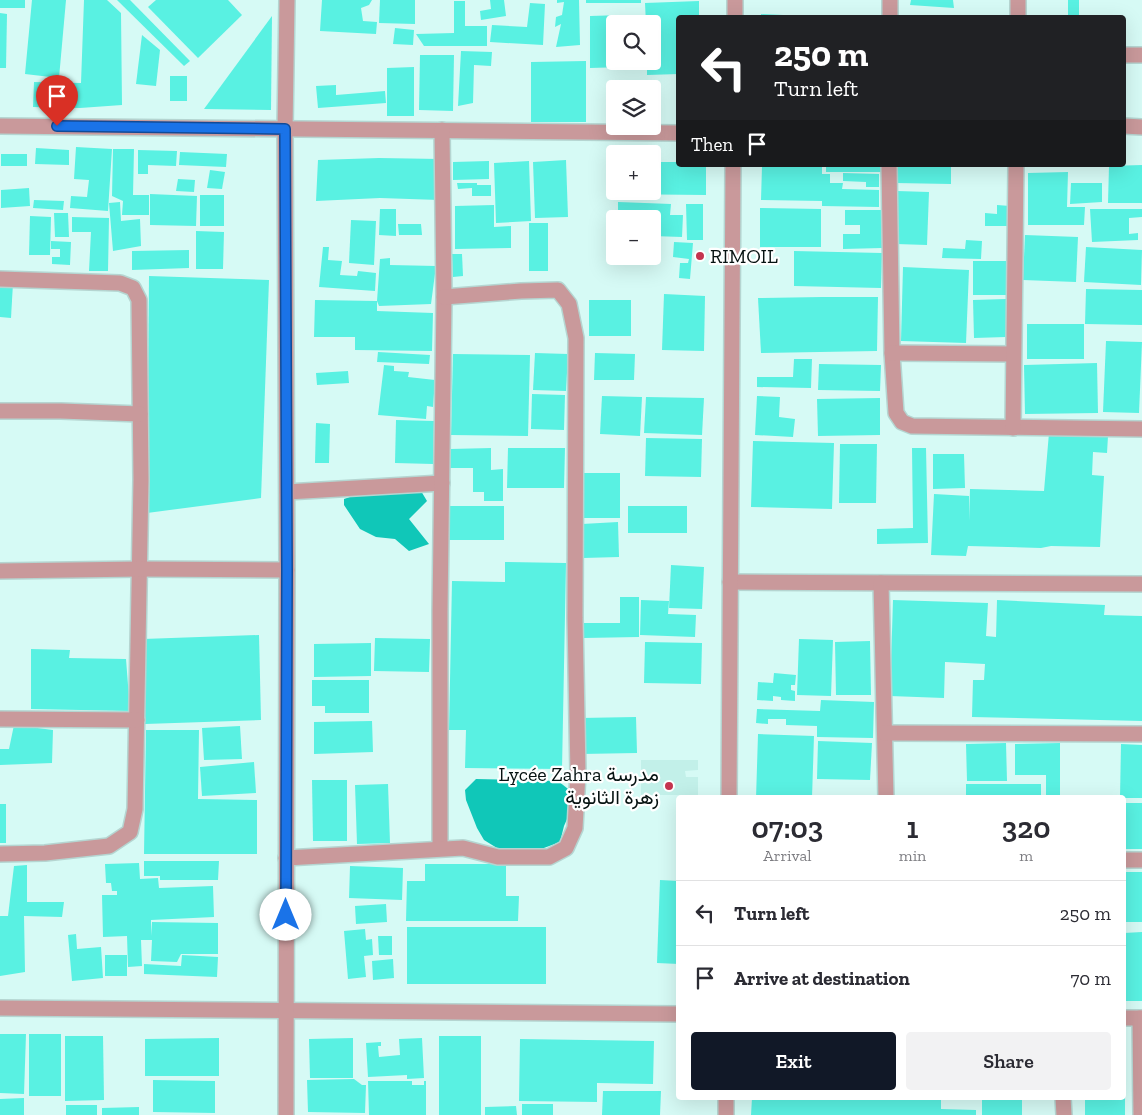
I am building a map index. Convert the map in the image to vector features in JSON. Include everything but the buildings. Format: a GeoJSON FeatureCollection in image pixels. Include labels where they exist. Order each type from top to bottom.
{"type":"FeatureCollection","features":[{"type":"Feature","properties":{"kind":"street"},"geometry":{"type":"LineString","coordinates":[[286,1115],[287,492],[285,129],[287,0]]}},
{"type":"Feature","properties":{"kind":"street"},"geometry":{"type":"LineString","coordinates":[[735,0],[735,15]]}},
{"type":"Feature","properties":{"kind":"street"},"geometry":{"type":"LineString","coordinates":[[890,0],[890,15]]}},
{"type":"Feature","properties":{"kind":"street"},"geometry":{"type":"LineString","coordinates":[[1018,0],[1018,15]]}},
{"type":"Feature","properties":{"kind":"street"},"geometry":{"type":"LineString","coordinates":[[1126,55],[1142,55]]}},
{"type":"Feature","properties":{"kind":"street"},"geometry":{"type":"LineString","coordinates":[[0,126],[676,132]]}},
{"type":"Feature","properties":{"kind":"street"},"geometry":{"type":"LineString","coordinates":[[1126,126],[1142,126]]}},
{"type":"Feature","properties":{"kind":"street"},"geometry":{"type":"LineString","coordinates":[[440,848],[444,297],[442,130]]}},
{"type":"Feature","properties":{"kind":"street"},"geometry":{"type":"LineString","coordinates":[[729,795],[733,167]]}},
{"type":"Feature","properties":{"kind":"street"},"geometry":{"type":"LineString","coordinates":[[889,167],[892,353],[896,413],[902,422],[912,426],[1142,429]]}},
{"type":"Feature","properties":{"kind":"street"},"geometry":{"type":"LineString","coordinates":[[1012,428],[1016,167]]}},
{"type":"Feature","properties":{"kind":"street"},"geometry":{"type":"LineString","coordinates":[[0,279],[120,284],[133,288],[139,300],[140,414],[140,569],[136,809],[130,832],[109,846],[46,853],[0,854]]}},
{"type":"Feature","properties":{"kind":"street"},"geometry":{"type":"LineString","coordinates":[[286,858],[440,848],[463,848],[498,857],[549,857],[566,848],[575,828],[578,773],[575,618],[576,338],[569,304],[558,290],[521,290],[444,297]]}},
{"type":"Feature","properties":{"kind":"street"},"geometry":{"type":"LineString","coordinates":[[892,353],[1013,354]]}},
{"type":"Feature","properties":{"kind":"street"},"geometry":{"type":"LineString","coordinates":[[0,411],[140,414]]}},
{"type":"Feature","properties":{"kind":"street"},"geometry":{"type":"LineString","coordinates":[[287,492],[442,483]]}},
{"type":"Feature","properties":{"kind":"street"},"geometry":{"type":"LineString","coordinates":[[0,572],[140,569],[287,570]]}},
{"type":"Feature","properties":{"kind":"street"},"geometry":{"type":"LineString","coordinates":[[730,582],[1142,584]]}},
{"type":"Feature","properties":{"kind":"street"},"geometry":{"type":"LineString","coordinates":[[881,582],[886,795]]}},
{"type":"Feature","properties":{"kind":"street"},"geometry":{"type":"LineString","coordinates":[[0,719],[137,720]]}},
{"type":"Feature","properties":{"kind":"street"},"geometry":{"type":"LineString","coordinates":[[885,733],[1142,734]]}},
{"type":"Feature","properties":{"kind":"street"},"geometry":{"type":"LineString","coordinates":[[1126,860],[1142,860]]}},
{"type":"Feature","properties":{"kind":"street"},"geometry":{"type":"LineString","coordinates":[[0,1008],[676,1014]]}},
{"type":"Feature","properties":{"kind":"street"},"geometry":{"type":"LineString","coordinates":[[1126,1018],[1141,1018],[1141,1115]]}},
{"type":"Feature","properties":{"kind":"street"},"geometry":{"type":"LineString","coordinates":[[726,1100],[726,1115]]}},
{"type":"Feature","properties":{"kind":"street"},"geometry":{"type":"LineString","coordinates":[[1064,1100],[1064,1115]]}},
{"type":"Feature","properties":{"kind":"shaded area"},"geometry":{"type":"Polygon","coordinates":[[[421,491],[427,501],[409,519],[429,544],[409,551],[395,539],[376,537],[360,529],[344,505],[344,499],[353,496],[421,491]]]}},
{"type":"Feature","properties":{"kind":"shaded area","name":"Lycée Zahra مدرسة زهرة الثانوية"},"geometry":{"type":"Polygon","coordinates":[[[641,760],[698,760],[698,770],[685,771],[686,777],[698,777],[698,795],[641,795],[641,760]]]}},
{"type":"Feature","properties":{"kind":"shaded area"},"geometry":{"type":"Polygon","coordinates":[[[476,779],[558,781],[577,796],[564,826],[560,842],[525,855],[497,848],[484,840],[466,800],[465,790],[476,779]]]}},
{"type":"Feature","properties":{"kind":"place","name":"RIMOIL"},"geometry":{"type":"Point","coordinates":[700,256]}},
{"type":"Feature","properties":{"kind":"place","name":"Lycée Zahra مدرسة زهرة الثانوية"},"geometry":{"type":"Point","coordinates":[669,786]}},
{"type":"Feature","properties":{"kind":"route"},"geometry":{"type":"LineString","coordinates":[[57,126],[285,129],[286,915]]}}]}
